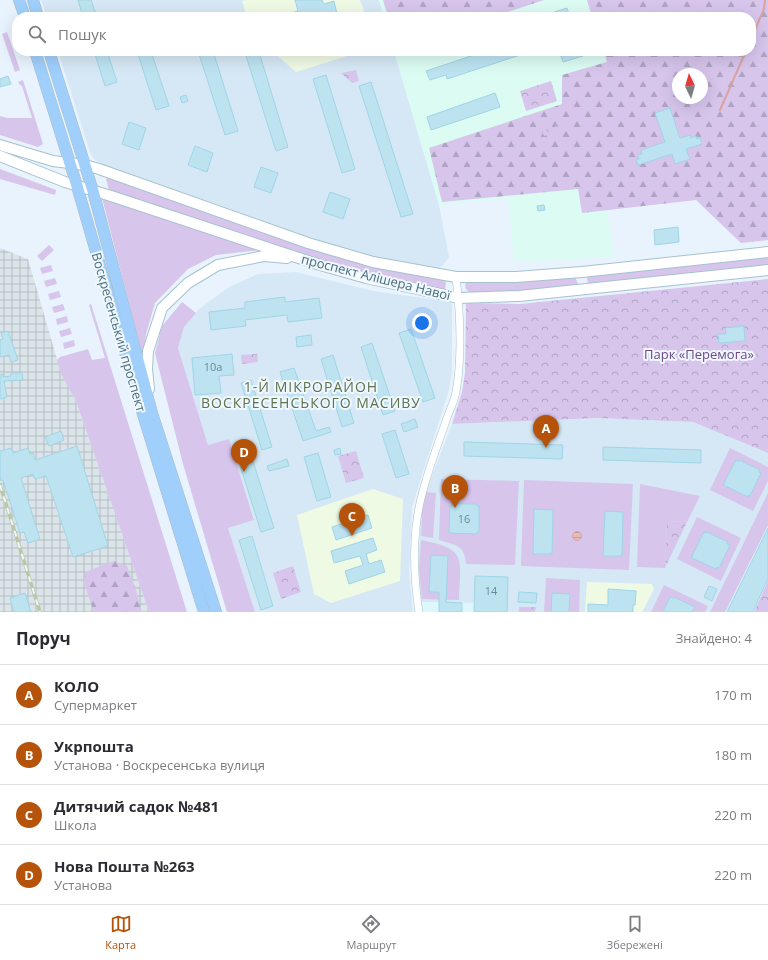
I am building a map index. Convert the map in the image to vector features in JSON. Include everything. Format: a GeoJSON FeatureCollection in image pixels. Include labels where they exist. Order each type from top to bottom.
{"type":"FeatureCollection","features":[{"type":"Feature","properties":{"kind":"main road"},"geometry":{"type":"LineString","coordinates":[[19,0],[23,12]]}},
{"type":"Feature","properties":{"kind":"main road"},"geometry":{"type":"LineString","coordinates":[[33,0],[37,12]]}},
{"type":"Feature","properties":{"kind":"main road","name":"Воскресенський проспект"},"geometry":{"type":"LineString","coordinates":[[37,56],[77,186],[142,410],[204,612]]}},
{"type":"Feature","properties":{"kind":"main road","name":"Воскресенський проспект"},"geometry":{"type":"LineString","coordinates":[[51,56],[94,191],[152,413],[216,612]]}},
{"type":"Feature","properties":{"kind":"street","name":"проспект Алішера Навої"},"geometry":{"type":"LineString","coordinates":[[0,145],[53,161],[85,165],[99,169],[308,243],[374,262],[456,277],[516,277],[582,272],[768,252]]}},
{"type":"Feature","properties":{"kind":"street","name":"проспект Алішера Навої"},"geometry":{"type":"LineString","coordinates":[[0,156],[77,186],[302,259],[366,278],[458,298],[519,296],[768,270]]}},
{"type":"Feature","properties":{"kind":"street"},"geometry":{"type":"LineString","coordinates":[[152,413],[147,369],[148,351],[162,308],[188,283],[218,264],[264,256],[302,259]]}},
{"type":"Feature","properties":{"kind":"street"},"geometry":{"type":"LineString","coordinates":[[366,278],[374,277],[379,273],[379,266],[374,262]]}},
{"type":"Feature","properties":{"kind":"street"},"geometry":{"type":"LineString","coordinates":[[582,272],[584,289]]}},
{"type":"Feature","properties":{"kind":"street"},"geometry":{"type":"LineString","coordinates":[[419,612],[414,571],[419,508],[423,490],[456,392],[459,372],[458,298],[456,277]]}},
{"type":"Feature","properties":{"kind":"shaded area"},"geometry":{"type":"Polygon","coordinates":[[[41,0],[379,0],[383,12],[45,12],[41,0]]]}},
{"type":"Feature","properties":{"kind":"shaded area"},"geometry":{"type":"Polygon","coordinates":[[[360,0],[364,12],[245,12],[242,1],[360,0]]]}},
{"type":"Feature","properties":{"kind":"shaded area"},"geometry":{"type":"Polygon","coordinates":[[[379,0],[657,0],[661,12],[383,12],[379,0]]]}},
{"type":"Feature","properties":{"kind":"shaded area"},"geometry":{"type":"Polygon","coordinates":[[[60,56],[395,56],[439,205],[449,257],[443,265],[436,270],[340,248],[102,164],[94,159],[90,152],[60,56]]]}},
{"type":"Feature","properties":{"kind":"shaded area"},"geometry":{"type":"Polygon","coordinates":[[[278,56],[347,56],[296,72],[278,56]]]}},
{"type":"Feature","properties":{"kind":"shaded area"},"geometry":{"type":"Polygon","coordinates":[[[395,56],[675,56],[677,68],[672,68],[672,82],[602,173],[614,257],[514,262],[508,198],[439,205],[395,56]]]}},
{"type":"Feature","properties":{"kind":"shaded area"},"geometry":{"type":"Polygon","coordinates":[[[0,248],[28,259],[61,373],[76,401],[149,612],[0,612],[0,248]]]}},
{"type":"Feature","properties":{"kind":"shaded area"},"geometry":{"type":"Polygon","coordinates":[[[296,272],[373,291],[452,302],[452,371],[449,390],[412,507],[409,572],[413,612],[255,612],[228,528],[254,519],[229,439],[208,445],[178,348],[184,327],[199,309],[229,287],[258,274],[296,272]]]}},
{"type":"Feature","properties":{"kind":"shaded area"},"geometry":{"type":"Polygon","coordinates":[[[598,418],[693,422],[768,453],[768,526],[726,612],[474,612],[474,603],[421,602],[418,571],[421,510],[431,478],[452,424],[598,418]]]}},
{"type":"Feature","properties":{"kind":"shaded area"},"geometry":{"type":"Polygon","coordinates":[[[373,489],[403,499],[400,581],[331,603],[314,594],[297,515],[373,489]]]}},
{"type":"Feature","properties":{"kind":"shaded area"},"geometry":{"type":"Polygon","coordinates":[[[577,531],[582,536],[577,541],[572,536],[577,531]]]}},
{"type":"Feature","properties":{"kind":"shaded area"},"geometry":{"type":"Polygon","coordinates":[[[587,582],[652,584],[654,589],[642,612],[585,612],[587,582]]]}},
{"type":"Feature","properties":{"kind":"shaded area"},"geometry":{"type":"Polygon","coordinates":[[[421,602],[474,603],[474,612],[421,612],[421,602]]]}},
{"type":"Feature","properties":{"kind":"green space"},"geometry":{"type":"Polygon","coordinates":[[[383,0],[544,0],[508,12],[387,12],[383,0]]]}},
{"type":"Feature","properties":{"kind":"green space"},"geometry":{"type":"Polygon","coordinates":[[[587,0],[768,0],[768,240],[741,243],[696,200],[582,213],[578,189],[442,202],[429,148],[562,104],[562,75],[607,62],[605,56],[756,56],[756,12],[591,12],[587,0]]]}},
{"type":"Feature","properties":{"kind":"green space"},"geometry":{"type":"Polygon","coordinates":[[[7,32],[12,47],[12,56],[15,56],[20,70],[15,72],[2,34],[7,32]]]}},
{"type":"Feature","properties":{"kind":"green space"},"geometry":{"type":"Polygon","coordinates":[[[356,70],[359,81],[352,83],[341,73],[356,70]]]}},
{"type":"Feature","properties":{"kind":"green space"},"geometry":{"type":"Polygon","coordinates":[[[23,80],[43,144],[38,147],[0,135],[0,116],[8,118],[32,118],[22,86],[18,82],[23,80]]]}},
{"type":"Feature","properties":{"kind":"green space"},"geometry":{"type":"Polygon","coordinates":[[[551,81],[557,101],[526,111],[520,91],[551,81]]]}},
{"type":"Feature","properties":{"kind":"green space"},"geometry":{"type":"Polygon","coordinates":[[[557,126],[559,131],[544,136],[542,131],[557,126]]]}},
{"type":"Feature","properties":{"kind":"green space"},"geometry":{"type":"Polygon","coordinates":[[[0,169],[56,190],[55,195],[0,179],[0,169]]]}},
{"type":"Feature","properties":{"kind":"green space"},"geometry":{"type":"Polygon","coordinates":[[[107,178],[230,220],[443,279],[446,282],[445,290],[441,291],[358,274],[109,190],[107,178]]]}},
{"type":"Feature","properties":{"kind":"green space"},"geometry":{"type":"Polygon","coordinates":[[[102,198],[260,250],[216,255],[188,269],[155,303],[146,334],[143,358],[102,198]]]}},
{"type":"Feature","properties":{"kind":"green space"},"geometry":{"type":"Polygon","coordinates":[[[49,245],[54,250],[42,261],[37,256],[49,245]]]}},
{"type":"Feature","properties":{"kind":"green space"},"geometry":{"type":"Polygon","coordinates":[[[768,256],[768,267],[591,285],[588,283],[587,278],[591,275],[768,256]]]}},
{"type":"Feature","properties":{"kind":"green space"},"geometry":{"type":"Polygon","coordinates":[[[51,265],[53,271],[42,274],[40,268],[51,265]]]}},
{"type":"Feature","properties":{"kind":"green space"},"geometry":{"type":"Polygon","coordinates":[[[574,276],[578,284],[574,287],[507,293],[469,292],[466,289],[465,284],[469,282],[574,276]]]}},
{"type":"Feature","properties":{"kind":"green space"},"geometry":{"type":"Polygon","coordinates":[[[55,278],[57,284],[46,287],[44,281],[55,278]]]}},
{"type":"Feature","properties":{"kind":"green space","name":"Парк «Перемога»"},"geometry":{"type":"Polygon","coordinates":[[[768,279],[768,453],[693,422],[598,418],[452,424],[462,392],[465,373],[466,303],[520,304],[768,279]]]}},
{"type":"Feature","properties":{"kind":"green space"},"geometry":{"type":"Polygon","coordinates":[[[59,291],[61,297],[50,300],[48,294],[59,291]]]}},
{"type":"Feature","properties":{"kind":"green space"},"geometry":{"type":"Polygon","coordinates":[[[182,302],[196,313],[184,327],[178,348],[208,445],[229,439],[254,520],[228,528],[255,612],[227,612],[183,464],[155,353],[162,326],[182,302]]]}},
{"type":"Feature","properties":{"kind":"green space"},"geometry":{"type":"Polygon","coordinates":[[[63,304],[65,310],[54,313],[52,307],[63,304]]]}},
{"type":"Feature","properties":{"kind":"green space"},"geometry":{"type":"Polygon","coordinates":[[[91,304],[187,612],[149,612],[76,401],[61,374],[57,360],[60,357],[88,349],[92,360],[105,358],[89,305],[91,304]]]}},
{"type":"Feature","properties":{"kind":"green space"},"geometry":{"type":"Polygon","coordinates":[[[67,316],[68,322],[57,325],[56,319],[67,316]]]}},
{"type":"Feature","properties":{"kind":"green space"},"geometry":{"type":"Polygon","coordinates":[[[70,328],[72,334],[61,337],[59,331],[70,328]]]}},
{"type":"Feature","properties":{"kind":"green space"},"geometry":{"type":"Polygon","coordinates":[[[74,340],[75,346],[64,349],[63,343],[74,340]]]}},
{"type":"Feature","properties":{"kind":"green space"},"geometry":{"type":"Polygon","coordinates":[[[257,354],[258,362],[242,364],[241,355],[257,354]]]}},
{"type":"Feature","properties":{"kind":"green space"},"geometry":{"type":"Polygon","coordinates":[[[730,448],[768,467],[768,481],[753,511],[710,490],[730,448]]]}},
{"type":"Feature","properties":{"kind":"green space"},"geometry":{"type":"Polygon","coordinates":[[[356,451],[364,478],[346,483],[338,456],[356,451]]]}},
{"type":"Feature","properties":{"kind":"green space"},"geometry":{"type":"Polygon","coordinates":[[[441,479],[519,481],[515,565],[466,564],[461,548],[439,540],[441,479]]]}},
{"type":"Feature","properties":{"kind":"green space"},"geometry":{"type":"Polygon","coordinates":[[[524,480],[633,484],[629,570],[521,566],[524,480]]]}},
{"type":"Feature","properties":{"kind":"green space"},"geometry":{"type":"Polygon","coordinates":[[[640,484],[700,496],[687,522],[667,521],[665,568],[637,567],[640,484]]]}},
{"type":"Feature","properties":{"kind":"green space"},"geometry":{"type":"Polygon","coordinates":[[[426,492],[436,493],[433,538],[421,536],[422,511],[426,492]]]}},
{"type":"Feature","properties":{"kind":"green space"},"geometry":{"type":"Polygon","coordinates":[[[768,493],[768,525],[725,612],[710,612],[768,493]]]}},
{"type":"Feature","properties":{"kind":"green space"},"geometry":{"type":"Polygon","coordinates":[[[697,517],[741,538],[721,581],[677,559],[697,517]]]}},
{"type":"Feature","properties":{"kind":"green space"},"geometry":{"type":"Polygon","coordinates":[[[667,521],[687,522],[665,568],[667,521]]]}},
{"type":"Feature","properties":{"kind":"green space"},"geometry":{"type":"Polygon","coordinates":[[[421,540],[447,547],[454,552],[458,558],[460,565],[459,600],[422,599],[419,570],[421,540]]]}},
{"type":"Feature","properties":{"kind":"green space"},"geometry":{"type":"Polygon","coordinates":[[[114,561],[127,566],[142,612],[94,612],[84,583],[85,572],[114,561]]]}},
{"type":"Feature","properties":{"kind":"green space"},"geometry":{"type":"Polygon","coordinates":[[[293,566],[301,592],[281,599],[273,573],[293,566]]]}},
{"type":"Feature","properties":{"kind":"green space"},"geometry":{"type":"Polygon","coordinates":[[[546,578],[580,580],[579,612],[544,612],[546,578]]]}},
{"type":"Feature","properties":{"kind":"green space"},"geometry":{"type":"Polygon","coordinates":[[[768,580],[768,612],[754,612],[768,580]]]}},
{"type":"Feature","properties":{"kind":"green space"},"geometry":{"type":"Polygon","coordinates":[[[664,585],[708,606],[705,612],[651,612],[664,585]]]}},
{"type":"Feature","properties":{"kind":"green space"},"geometry":{"type":"Polygon","coordinates":[[[519,607],[536,607],[535,612],[519,612],[519,607]]]}},
{"type":"Feature","properties":{"kind":"building"},"geometry":{"type":"Polygon","coordinates":[[[78,0],[91,0],[95,12],[82,12],[78,0]]]}},
{"type":"Feature","properties":{"kind":"building"},"geometry":{"type":"Polygon","coordinates":[[[295,0],[322,0],[324,4],[334,1],[337,12],[294,12],[298,11],[295,0]]]}},
{"type":"Feature","properties":{"kind":"building"},"geometry":{"type":"Polygon","coordinates":[[[567,8],[568,12],[554,12],[567,8]]]}},
{"type":"Feature","properties":{"kind":"building"},"geometry":{"type":"Polygon","coordinates":[[[96,56],[109,56],[117,82],[105,86],[96,56]]]}},
{"type":"Feature","properties":{"kind":"building"},"geometry":{"type":"Polygon","coordinates":[[[139,56],[153,56],[169,106],[156,110],[139,56]]]}},
{"type":"Feature","properties":{"kind":"building"},"geometry":{"type":"Polygon","coordinates":[[[200,56],[215,56],[238,131],[225,135],[200,56]]]}},
{"type":"Feature","properties":{"kind":"building"},"geometry":{"type":"Polygon","coordinates":[[[246,56],[260,56],[288,147],[276,151],[246,56]]]}},
{"type":"Feature","properties":{"kind":"building"},"geometry":{"type":"Polygon","coordinates":[[[471,56],[517,56],[447,79],[446,75],[430,80],[426,71],[471,56]]]}},
{"type":"Feature","properties":{"kind":"building"},"geometry":{"type":"Polygon","coordinates":[[[561,56],[583,56],[563,62],[561,56]]]}},
{"type":"Feature","properties":{"kind":"building"},"geometry":{"type":"Polygon","coordinates":[[[326,75],[355,169],[342,173],[313,79],[326,75]]]}},
{"type":"Feature","properties":{"kind":"building"},"geometry":{"type":"Polygon","coordinates":[[[8,76],[11,84],[0,87],[0,79],[8,76]]]}},
{"type":"Feature","properties":{"kind":"building"},"geometry":{"type":"Polygon","coordinates":[[[371,82],[413,214],[401,217],[359,86],[371,82]]]}},
{"type":"Feature","properties":{"kind":"building"},"geometry":{"type":"Polygon","coordinates":[[[495,93],[500,107],[431,130],[427,117],[495,93]]]}},
{"type":"Feature","properties":{"kind":"building"},"geometry":{"type":"Polygon","coordinates":[[[186,95],[188,101],[182,103],[180,97],[186,95]]]}},
{"type":"Feature","properties":{"kind":"building"},"geometry":{"type":"Polygon","coordinates":[[[670,108],[680,138],[690,135],[691,138],[696,136],[697,139],[700,138],[702,144],[686,149],[690,159],[675,164],[672,154],[638,165],[636,160],[639,159],[638,155],[642,154],[641,150],[665,142],[655,113],[670,108]]]}},
{"type":"Feature","properties":{"kind":"building"},"geometry":{"type":"Polygon","coordinates":[[[129,122],[146,128],[139,150],[122,144],[129,122]]]}},
{"type":"Feature","properties":{"kind":"building"},"geometry":{"type":"Polygon","coordinates":[[[195,146],[213,153],[207,172],[188,165],[195,146]]]}},
{"type":"Feature","properties":{"kind":"building"},"geometry":{"type":"Polygon","coordinates":[[[261,167],[278,173],[271,193],[254,187],[261,167]]]}},
{"type":"Feature","properties":{"kind":"building"},"geometry":{"type":"Polygon","coordinates":[[[330,192],[350,199],[343,219],[323,212],[330,192]]]}},
{"type":"Feature","properties":{"kind":"building"},"geometry":{"type":"Polygon","coordinates":[[[544,205],[545,210],[538,211],[537,206],[544,205]]]}},
{"type":"Feature","properties":{"kind":"building"},"geometry":{"type":"Polygon","coordinates":[[[678,227],[679,242],[655,245],[654,230],[678,227]]]}},
{"type":"Feature","properties":{"kind":"building"},"geometry":{"type":"Polygon","coordinates":[[[285,297],[285,302],[319,298],[322,318],[288,322],[287,315],[245,320],[246,326],[211,330],[209,312],[245,308],[245,302],[285,297]]]}},
{"type":"Feature","properties":{"kind":"building"},"geometry":{"type":"Polygon","coordinates":[[[744,326],[745,341],[719,343],[718,334],[726,334],[725,328],[744,326]]]}},
{"type":"Feature","properties":{"kind":"building"},"geometry":{"type":"Polygon","coordinates":[[[411,329],[435,398],[423,402],[399,333],[411,329]]]}},
{"type":"Feature","properties":{"kind":"building"},"geometry":{"type":"Polygon","coordinates":[[[8,331],[18,360],[11,362],[9,355],[0,357],[0,340],[3,339],[1,333],[8,331]]]}},
{"type":"Feature","properties":{"kind":"building"},"geometry":{"type":"Polygon","coordinates":[[[311,335],[312,345],[297,347],[296,337],[311,335]]]}},
{"type":"Feature","properties":{"kind":"building"},"geometry":{"type":"Polygon","coordinates":[[[372,343],[395,411],[383,415],[361,347],[372,343]]]}},
{"type":"Feature","properties":{"kind":"building"},"geometry":{"type":"Polygon","coordinates":[[[232,354],[234,375],[219,376],[221,393],[195,395],[192,358],[232,354]]]}},
{"type":"Feature","properties":{"kind":"building"},"geometry":{"type":"Polygon","coordinates":[[[333,355],[354,423],[342,427],[321,359],[333,355]]]}},
{"type":"Feature","properties":{"kind":"building"},"geometry":{"type":"Polygon","coordinates":[[[294,368],[316,431],[329,427],[331,432],[303,441],[280,372],[294,368]]]}},
{"type":"Feature","properties":{"kind":"building"},"geometry":{"type":"Polygon","coordinates":[[[11,373],[22,373],[23,380],[4,381],[7,397],[0,399],[0,375],[3,374],[3,377],[11,376],[11,373]]]}},
{"type":"Feature","properties":{"kind":"building"},"geometry":{"type":"Polygon","coordinates":[[[251,380],[272,447],[262,450],[241,383],[251,380]]]}},
{"type":"Feature","properties":{"kind":"building"},"geometry":{"type":"Polygon","coordinates":[[[415,419],[418,427],[404,432],[401,424],[415,419]]]}},
{"type":"Feature","properties":{"kind":"building"},"geometry":{"type":"Polygon","coordinates":[[[395,430],[409,474],[396,478],[382,434],[395,430]]]}},
{"type":"Feature","properties":{"kind":"building"},"geometry":{"type":"Polygon","coordinates":[[[61,431],[64,440],[49,446],[45,437],[61,431]]]}},
{"type":"Feature","properties":{"kind":"building"},"geometry":{"type":"Polygon","coordinates":[[[464,442],[563,445],[562,459],[464,456],[464,442]]]}},
{"type":"Feature","properties":{"kind":"building"},"geometry":{"type":"Polygon","coordinates":[[[77,446],[108,546],[73,557],[46,476],[35,479],[33,474],[21,478],[40,539],[28,543],[24,532],[20,533],[3,480],[1,481],[0,477],[0,451],[11,448],[13,453],[28,448],[30,454],[33,453],[35,460],[77,446]]]}},
{"type":"Feature","properties":{"kind":"building"},"geometry":{"type":"Polygon","coordinates":[[[603,447],[701,450],[701,463],[603,460],[603,447]]]}},
{"type":"Feature","properties":{"kind":"building"},"geometry":{"type":"Polygon","coordinates":[[[340,448],[341,454],[335,455],[334,450],[340,448]]]}},
{"type":"Feature","properties":{"kind":"building"},"geometry":{"type":"Polygon","coordinates":[[[318,453],[331,497],[317,501],[304,457],[318,453]]]}},
{"type":"Feature","properties":{"kind":"building"},"geometry":{"type":"Polygon","coordinates":[[[252,458],[274,528],[261,532],[239,462],[252,458]]]}},
{"type":"Feature","properties":{"kind":"building"},"geometry":{"type":"Polygon","coordinates":[[[287,459],[289,466],[269,471],[267,466],[287,459]]]}},
{"type":"Feature","properties":{"kind":"building"},"geometry":{"type":"Polygon","coordinates":[[[736,460],[760,470],[759,472],[761,473],[750,496],[749,495],[748,497],[723,485],[736,460]]]}},
{"type":"Feature","properties":{"kind":"building"},"geometry":{"type":"Polygon","coordinates":[[[453,504],[476,504],[479,506],[479,532],[477,532],[477,534],[449,533],[450,506],[453,506],[453,504]]]}},
{"type":"Feature","properties":{"kind":"building"},"geometry":{"type":"Polygon","coordinates":[[[534,509],[553,510],[552,554],[533,554],[534,509]]]}},
{"type":"Feature","properties":{"kind":"building"},"geometry":{"type":"Polygon","coordinates":[[[605,511],[623,512],[622,556],[603,556],[605,511]]]}},
{"type":"Feature","properties":{"kind":"building"},"geometry":{"type":"Polygon","coordinates":[[[368,515],[372,528],[336,540],[332,527],[368,515]]]}},
{"type":"Feature","properties":{"kind":"building"},"geometry":{"type":"Polygon","coordinates":[[[768,528],[768,578],[753,612],[727,612],[768,528]]]}},
{"type":"Feature","properties":{"kind":"building"},"geometry":{"type":"Polygon","coordinates":[[[704,532],[728,542],[727,544],[730,545],[719,568],[717,567],[716,569],[692,558],[704,532]]]}},
{"type":"Feature","properties":{"kind":"building"},"geometry":{"type":"Polygon","coordinates":[[[252,536],[273,606],[261,610],[239,540],[252,536]]]}},
{"type":"Feature","properties":{"kind":"building"},"geometry":{"type":"Polygon","coordinates":[[[373,538],[377,550],[366,554],[369,564],[381,560],[385,572],[349,584],[345,571],[363,565],[360,556],[334,563],[331,551],[373,538]]]}},
{"type":"Feature","properties":{"kind":"building"},"geometry":{"type":"Polygon","coordinates":[[[431,555],[448,556],[446,602],[462,603],[462,612],[439,612],[439,592],[429,592],[431,555]]]}},
{"type":"Feature","properties":{"kind":"building"},"geometry":{"type":"Polygon","coordinates":[[[475,576],[508,577],[507,612],[474,612],[475,576]]]}},
{"type":"Feature","properties":{"kind":"building"},"geometry":{"type":"Polygon","coordinates":[[[709,586],[717,589],[712,601],[704,597],[709,586]]]}},
{"type":"Feature","properties":{"kind":"building"},"geometry":{"type":"Polygon","coordinates":[[[608,589],[636,591],[633,612],[588,612],[588,604],[608,605],[608,589]]]}},
{"type":"Feature","properties":{"kind":"building"},"geometry":{"type":"Polygon","coordinates":[[[519,592],[537,593],[536,603],[518,602],[519,592]]]}},
{"type":"Feature","properties":{"kind":"building"},"geometry":{"type":"Polygon","coordinates":[[[25,593],[31,612],[14,612],[10,598],[25,593]]]}},
{"type":"Feature","properties":{"kind":"building"},"geometry":{"type":"Polygon","coordinates":[[[552,593],[570,594],[569,612],[551,612],[552,593]]]}},
{"type":"Feature","properties":{"kind":"building"},"geometry":{"type":"Polygon","coordinates":[[[670,597],[674,597],[695,607],[692,612],[663,612],[670,597]]]}},
{"type":"Feature","properties":{"kind":"waterway"},"geometry":{"type":"LineString","coordinates":[[756,27],[764,9],[765,0]]}},
{"type":"Feature","properties":{"kind":"waterway"},"geometry":{"type":"LineString","coordinates":[[720,110],[744,56]]}},
{"type":"Feature","properties":{"kind":"railway"},"geometry":{"type":"LineString","coordinates":[[0,485],[40,612]]}},
{"type":"Feature","properties":{"kind":"place","name":"КОЛО"},"geometry":{"type":"Point","coordinates":[546,448]}},
{"type":"Feature","properties":{"kind":"place","name":"Нова Пошта №263"},"geometry":{"type":"Point","coordinates":[244,472]}},
{"type":"Feature","properties":{"kind":"place","name":"Укрпошта"},"geometry":{"type":"Point","coordinates":[455,508]}},
{"type":"Feature","properties":{"kind":"place","name":"Дитячий садок №481"},"geometry":{"type":"Point","coordinates":[352,536]}},
{"type":"Feature","properties":{"kind":"district","name":"1-Й МІКРОРАЙОН ВОСКРЕСЕНСЬКОГО МАСИВУ"},"geometry":{"type":"Point","coordinates":[311,394]}}]}
